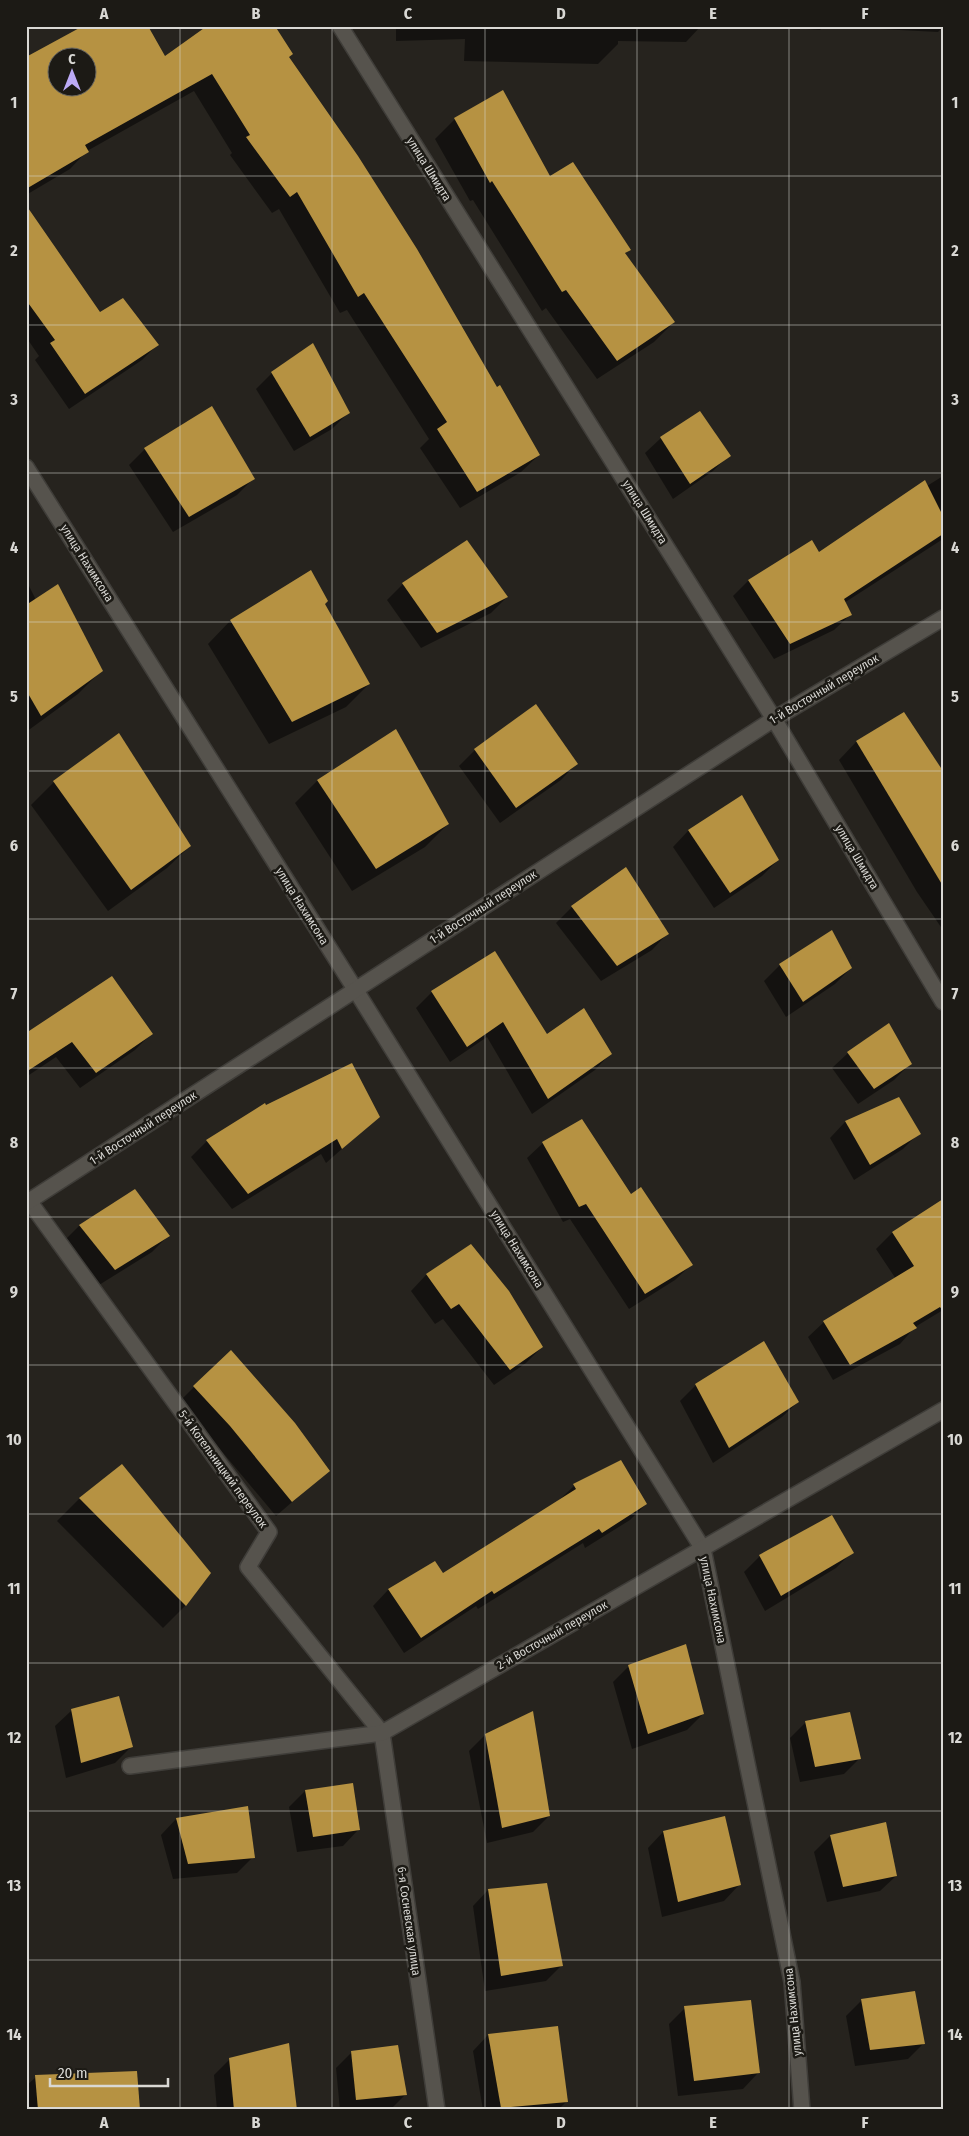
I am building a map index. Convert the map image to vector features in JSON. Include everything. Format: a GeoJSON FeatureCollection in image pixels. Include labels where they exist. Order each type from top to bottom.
{"type":"FeatureCollection","features":[{"type":"Feature","properties":{"kind":"street","name":"улица Шмидта"},"geometry":{"type":"LineString","coordinates":[[340,26],[774,718],[943,1002]]}},
{"type":"Feature","properties":{"kind":"street","name":"улица Нахимсона"},"geometry":{"type":"LineString","coordinates":[[26,467],[355,989],[703,1549],[792,1982],[802,2110]]}},
{"type":"Feature","properties":{"kind":"street","name":"1-й Восточный переулок"},"geometry":{"type":"LineString","coordinates":[[28,1202],[774,718],[943,618]]}},
{"type":"Feature","properties":{"kind":"street","name":"5-й Котельницкий переулок"},"geometry":{"type":"LineString","coordinates":[[28,1202],[268,1532],[248,1567],[382,1733]]}},
{"type":"Feature","properties":{"kind":"street","name":"2-й Восточный переулок"},"geometry":{"type":"LineString","coordinates":[[130,1766],[382,1733],[943,1410]]}},
{"type":"Feature","properties":{"kind":"street","name":"6-я Сосневская улица"},"geometry":{"type":"LineString","coordinates":[[382,1733],[437,2110]]}},
{"type":"Feature","properties":{"kind":"building"},"geometry":{"type":"Polygon","coordinates":[[[83,26],[148,26],[165,56],[207,26],[275,26],[293,54],[289,57],[358,156],[417,249],[497,387],[500,385],[540,455],[477,492],[437,429],[447,422],[364,293],[358,297],[297,192],[290,197],[246,137],[250,135],[212,74],[85,145],[89,152],[26,189],[26,57],[83,26]]]}},
{"type":"Feature","properties":{"kind":"building"},"geometry":{"type":"Polygon","coordinates":[[[503,90],[550,176],[573,162],[631,250],[625,253],[675,322],[617,361],[566,290],[562,292],[492,181],[490,183],[454,118],[503,90]]]}},
{"type":"Feature","properties":{"kind":"building"},"geometry":{"type":"Polygon","coordinates":[[[26,205],[100,312],[123,298],[159,345],[85,394],[50,343],[55,340],[26,300],[26,205]]]}},
{"type":"Feature","properties":{"kind":"building"},"geometry":{"type":"Polygon","coordinates":[[[313,343],[350,413],[310,437],[271,372],[313,343]]]}},
{"type":"Feature","properties":{"kind":"building"},"geometry":{"type":"Polygon","coordinates":[[[212,406],[255,479],[189,517],[144,448],[212,406]]]}},
{"type":"Feature","properties":{"kind":"building"},"geometry":{"type":"Polygon","coordinates":[[[700,411],[731,456],[690,484],[660,437],[700,411]]]}},
{"type":"Feature","properties":{"kind":"building"},"geometry":{"type":"Polygon","coordinates":[[[925,480],[943,516],[943,534],[844,599],[852,615],[790,644],[748,580],[812,540],[819,552],[925,480]]]}},
{"type":"Feature","properties":{"kind":"building"},"geometry":{"type":"Polygon","coordinates":[[[467,540],[508,597],[437,633],[402,583],[467,540]]]}},
{"type":"Feature","properties":{"kind":"building"},"geometry":{"type":"Polygon","coordinates":[[[311,570],[328,601],[325,604],[370,684],[292,722],[230,620],[311,570]]]}},
{"type":"Feature","properties":{"kind":"building"},"geometry":{"type":"Polygon","coordinates":[[[58,584],[103,671],[41,716],[26,690],[26,605],[58,584]]]}},
{"type":"Feature","properties":{"kind":"building"},"geometry":{"type":"Polygon","coordinates":[[[536,704],[578,764],[516,808],[474,749],[536,704]]]}},
{"type":"Feature","properties":{"kind":"building"},"geometry":{"type":"Polygon","coordinates":[[[904,712],[943,771],[943,886],[856,741],[904,712]]]}},
{"type":"Feature","properties":{"kind":"building"},"geometry":{"type":"Polygon","coordinates":[[[396,729],[449,824],[376,869],[317,780],[396,729]]]}},
{"type":"Feature","properties":{"kind":"building"},"geometry":{"type":"Polygon","coordinates":[[[119,733],[191,846],[131,890],[53,781],[119,733]]]}},
{"type":"Feature","properties":{"kind":"building"},"geometry":{"type":"Polygon","coordinates":[[[742,795],[779,860],[730,893],[688,830],[742,795]]]}},
{"type":"Feature","properties":{"kind":"building"},"geometry":{"type":"Polygon","coordinates":[[[626,867],[669,934],[617,966],[571,906],[626,867]]]}},
{"type":"Feature","properties":{"kind":"building"},"geometry":{"type":"Polygon","coordinates":[[[832,930],[852,968],[803,1002],[779,964],[832,930]]]}},
{"type":"Feature","properties":{"kind":"building"},"geometry":{"type":"Polygon","coordinates":[[[495,951],[547,1034],[584,1008],[612,1054],[548,1099],[503,1022],[467,1047],[431,991],[495,951]]]}},
{"type":"Feature","properties":{"kind":"building"},"geometry":{"type":"Polygon","coordinates":[[[112,976],[153,1034],[96,1073],[72,1042],[26,1072],[26,1033],[112,976]]]}},
{"type":"Feature","properties":{"kind":"building"},"geometry":{"type":"Polygon","coordinates":[[[889,1023],[912,1064],[874,1089],[847,1052],[889,1023]]]}},
{"type":"Feature","properties":{"kind":"building"},"geometry":{"type":"Polygon","coordinates":[[[352,1063],[380,1117],[342,1149],[337,1139],[248,1194],[206,1140],[265,1103],[266,1105],[352,1063]]]}},
{"type":"Feature","properties":{"kind":"building"},"geometry":{"type":"Polygon","coordinates":[[[899,1097],[921,1134],[870,1165],[845,1121],[899,1097]]]}},
{"type":"Feature","properties":{"kind":"building"},"geometry":{"type":"Polygon","coordinates":[[[582,1119],[631,1194],[641,1187],[693,1265],[645,1294],[586,1204],[579,1207],[542,1142],[582,1119]]]}},
{"type":"Feature","properties":{"kind":"building"},"geometry":{"type":"Polygon","coordinates":[[[135,1189],[170,1236],[115,1270],[79,1225],[135,1189]]]}},
{"type":"Feature","properties":{"kind":"building"},"geometry":{"type":"Polygon","coordinates":[[[943,1199],[943,1311],[940,1307],[913,1323],[917,1328],[850,1365],[823,1321],[914,1266],[892,1232],[943,1199]]]}},
{"type":"Feature","properties":{"kind":"building"},"geometry":{"type":"Polygon","coordinates":[[[471,1244],[509,1291],[543,1347],[510,1370],[459,1304],[451,1309],[426,1274],[471,1244]]]}},
{"type":"Feature","properties":{"kind":"building"},"geometry":{"type":"Polygon","coordinates":[[[764,1341],[799,1402],[729,1448],[695,1384],[764,1341]]]}},
{"type":"Feature","properties":{"kind":"building"},"geometry":{"type":"Polygon","coordinates":[[[231,1350],[295,1423],[330,1471],[292,1502],[230,1426],[193,1386],[231,1350]]]}},
{"type":"Feature","properties":{"kind":"building"},"geometry":{"type":"Polygon","coordinates":[[[621,1460],[647,1504],[602,1533],[599,1529],[494,1594],[492,1591],[421,1638],[388,1589],[435,1561],[443,1573],[576,1489],[573,1484],[621,1460]]]}},
{"type":"Feature","properties":{"kind":"building"},"geometry":{"type":"Polygon","coordinates":[[[122,1464],[211,1573],[186,1606],[79,1498],[122,1464]]]}},
{"type":"Feature","properties":{"kind":"building"},"geometry":{"type":"Polygon","coordinates":[[[832,1515],[854,1553],[781,1596],[759,1555],[832,1515]]]}},
{"type":"Feature","properties":{"kind":"building"},"geometry":{"type":"Polygon","coordinates":[[[686,1644],[704,1714],[648,1734],[628,1665],[686,1644]]]}},
{"type":"Feature","properties":{"kind":"building"},"geometry":{"type":"Polygon","coordinates":[[[119,1696],[133,1747],[81,1763],[71,1709],[119,1696]]]}},
{"type":"Feature","properties":{"kind":"building"},"geometry":{"type":"Polygon","coordinates":[[[533,1711],[550,1816],[502,1828],[485,1734],[533,1711]]]}},
{"type":"Feature","properties":{"kind":"building"},"geometry":{"type":"Polygon","coordinates":[[[850,1712],[861,1759],[815,1767],[805,1721],[850,1712]]]}},
{"type":"Feature","properties":{"kind":"building"},"geometry":{"type":"Polygon","coordinates":[[[353,1783],[360,1830],[313,1837],[305,1790],[353,1783]]]}},
{"type":"Feature","properties":{"kind":"building"},"geometry":{"type":"Polygon","coordinates":[[[248,1806],[255,1858],[188,1864],[176,1818],[248,1806]]]}},
{"type":"Feature","properties":{"kind":"building"},"geometry":{"type":"Polygon","coordinates":[[[725,1816],[741,1885],[678,1902],[663,1831],[725,1816]]]}},
{"type":"Feature","properties":{"kind":"building"},"geometry":{"type":"Polygon","coordinates":[[[886,1822],[897,1876],[843,1887],[830,1835],[886,1822]]]}},
{"type":"Feature","properties":{"kind":"building"},"geometry":{"type":"Polygon","coordinates":[[[547,1883],[563,1966],[501,1976],[488,1889],[547,1883]]]}},
{"type":"Feature","properties":{"kind":"building"},"geometry":{"type":"Polygon","coordinates":[[[915,1991],[925,2044],[870,2050],[861,1999],[915,1991]]]}},
{"type":"Feature","properties":{"kind":"building"},"geometry":{"type":"Polygon","coordinates":[[[751,2000],[760,2073],[694,2081],[684,2006],[751,2000]]]}},
{"type":"Feature","properties":{"kind":"building"},"geometry":{"type":"Polygon","coordinates":[[[558,2026],[568,2102],[501,2108],[488,2034],[558,2026]]]}},
{"type":"Feature","properties":{"kind":"building"},"geometry":{"type":"Polygon","coordinates":[[[289,2043],[297,2110],[234,2110],[229,2058],[289,2043]]]}},
{"type":"Feature","properties":{"kind":"building"},"geometry":{"type":"Polygon","coordinates":[[[398,2045],[407,2095],[356,2100],[351,2051],[398,2045]]]}},
{"type":"Feature","properties":{"kind":"building"},"geometry":{"type":"Polygon","coordinates":[[[137,2071],[140,2110],[38,2110],[35,2075],[137,2071]]]}}]}
